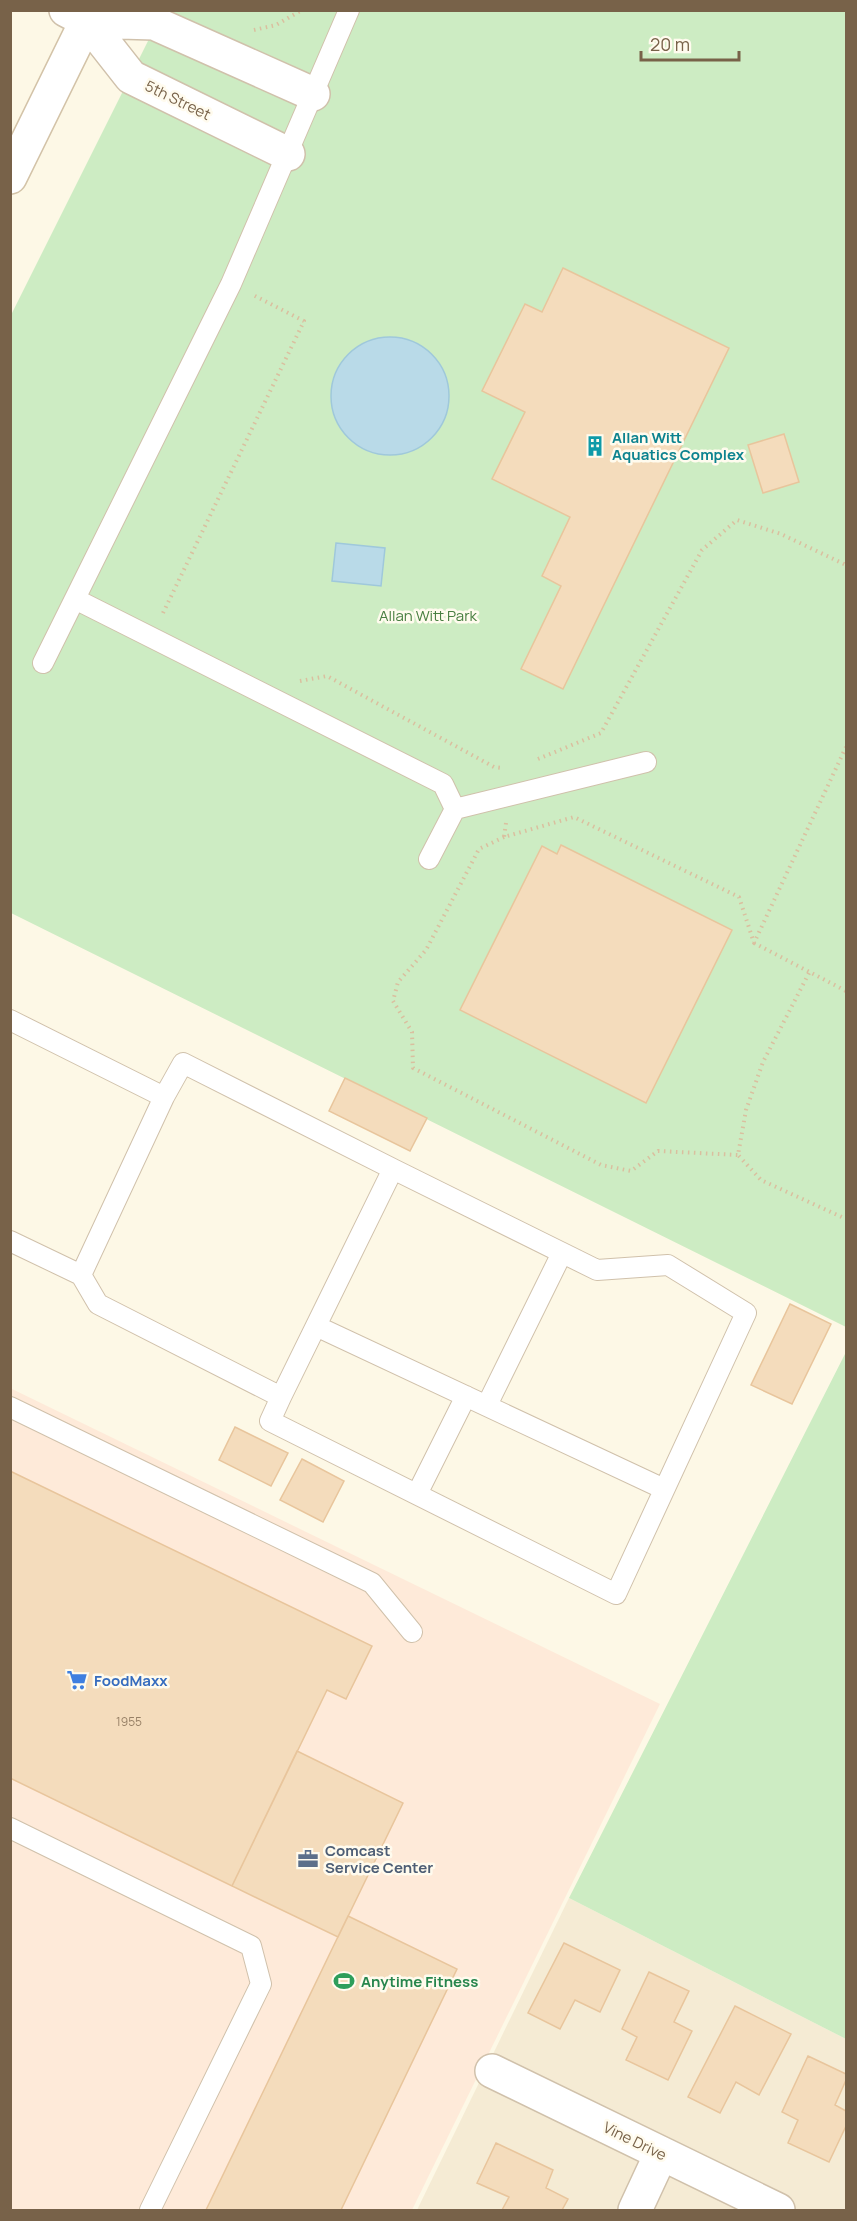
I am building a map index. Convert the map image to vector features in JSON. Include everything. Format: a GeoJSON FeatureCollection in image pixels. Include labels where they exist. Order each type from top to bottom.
{"type":"FeatureCollection","features":[{"type":"Feature","properties":{"kind":"street"},"geometry":{"type":"LineString","coordinates":[[10,177],[82,14],[154,23],[313,94]]}},
{"type":"Feature","properties":{"kind":"street","name":"5th Street"},"geometry":{"type":"LineString","coordinates":[[82,14],[131,77],[288,154]]}},
{"type":"Feature","properties":{"kind":"street","name":"Vine Drive"},"geometry":{"type":"LineString","coordinates":[[492,2071],[778,2211]]}},
{"type":"Feature","properties":{"kind":"street"},"geometry":{"type":"LineString","coordinates":[[635,2211],[661,2154]]}},
{"type":"Feature","properties":{"kind":"lane"},"geometry":{"type":"LineString","coordinates":[[43,663],[231,284],[349,10]]}},
{"type":"Feature","properties":{"kind":"lane"},"geometry":{"type":"LineString","coordinates":[[75,599],[443,784],[454,809]]}},
{"type":"Feature","properties":{"kind":"lane"},"geometry":{"type":"LineString","coordinates":[[454,809],[646,762]]}},
{"type":"Feature","properties":{"kind":"lane"},"geometry":{"type":"LineString","coordinates":[[429,859],[454,809]]}},
{"type":"Feature","properties":{"kind":"lane"},"geometry":{"type":"LineString","coordinates":[[10,1020],[165,1097]]}},
{"type":"Feature","properties":{"kind":"lane"},"geometry":{"type":"LineString","coordinates":[[81,1275],[183,1063],[597,1269],[668,1265],[746,1313],[616,1594],[270,1421],[393,1169]]}},
{"type":"Feature","properties":{"kind":"lane"},"geometry":{"type":"LineString","coordinates":[[10,1241],[81,1275],[98,1304],[281,1397]]}},
{"type":"Feature","properties":{"kind":"lane"},"geometry":{"type":"LineString","coordinates":[[486,1405],[562,1253]]}},
{"type":"Feature","properties":{"kind":"lane"},"geometry":{"type":"LineString","coordinates":[[316,1326],[664,1489]]}},
{"type":"Feature","properties":{"kind":"lane"},"geometry":{"type":"LineString","coordinates":[[417,1494],[466,1396]]}},
{"type":"Feature","properties":{"kind":"lane"},"geometry":{"type":"LineString","coordinates":[[10,1407],[372,1583],[412,1632]]}},
{"type":"Feature","properties":{"kind":"lane"},"geometry":{"type":"LineString","coordinates":[[10,1828],[251,1946],[261,1984],[150,2211]]}},
{"type":"Feature","properties":{"kind":"path"},"geometry":{"type":"LineString","coordinates":[[160,620],[304,321],[231,284]]}},
{"type":"Feature","properties":{"kind":"path"},"geometry":{"type":"LineString","coordinates":[[536,760],[601,733],[702,550],[737,520],[782,534],[846,565]]}},
{"type":"Feature","properties":{"kind":"path"},"geometry":{"type":"LineString","coordinates":[[295,682],[327,676],[494,767],[514,769],[504,837]]}},
{"type":"Feature","properties":{"kind":"path"},"geometry":{"type":"LineString","coordinates":[[754,943],[846,747]]}},
{"type":"Feature","properties":{"kind":"path"},"geometry":{"type":"LineString","coordinates":[[846,991],[754,943],[739,897],[574,818],[504,837],[479,849],[426,950],[398,982],[393,1001],[412,1032],[413,1068],[601,1165],[631,1171],[658,1151],[738,1155],[761,1180],[846,1219]]}},
{"type":"Feature","properties":{"kind":"path"},"geometry":{"type":"LineString","coordinates":[[738,1155],[746,1110],[763,1062],[809,973]]}},
{"type":"Feature","properties":{"kind":"shaded area"},"geometry":{"type":"Polygon","coordinates":[[[10,1388],[660,1704],[412,2210],[11,2210],[10,1388]]]}},
{"type":"Feature","properties":{"kind":"shaded area"},"geometry":{"type":"Polygon","coordinates":[[[569,1898],[846,2039],[846,2210],[417,2210],[569,1898]]]}},
{"type":"Feature","properties":{"kind":"green space","name":"Allan Witt Park"},"geometry":{"type":"Polygon","coordinates":[[[163,11],[846,11],[846,1327],[11,913],[10,317],[163,11]]]}},
{"type":"Feature","properties":{"kind":"green space"},"geometry":{"type":"Polygon","coordinates":[[[846,1352],[846,2039],[569,1898],[846,1352]]]}},
{"type":"Feature","properties":{"kind":"water"},"geometry":{"type":"Polygon","coordinates":[[[390,337],[413,341],[432,354],[445,373],[449,396],[445,419],[432,438],[413,451],[390,455],[367,451],[348,438],[335,419],[331,396],[335,373],[348,354],[367,341],[390,337]]]}},
{"type":"Feature","properties":{"kind":"water"},"geometry":{"type":"Polygon","coordinates":[[[336,543],[385,548],[381,586],[332,581],[336,543]]]}},
{"type":"Feature","properties":{"kind":"building","name":"Allan Witt Aquatics Complex"},"geometry":{"type":"Polygon","coordinates":[[[563,268],[729,348],[563,689],[521,669],[561,586],[542,576],[570,517],[492,479],[525,412],[482,391],[525,304],[542,312],[563,268]]]}},
{"type":"Feature","properties":{"kind":"building"},"geometry":{"type":"Polygon","coordinates":[[[784,434],[799,482],[763,493],[748,445],[784,434]]]}},
{"type":"Feature","properties":{"kind":"building"},"geometry":{"type":"Polygon","coordinates":[[[561,845],[732,930],[646,1103],[460,1010],[542,846],[557,854],[561,845]]]}},
{"type":"Feature","properties":{"kind":"building"},"geometry":{"type":"Polygon","coordinates":[[[345,1078],[427,1118],[410,1151],[329,1111],[345,1078]]]}},
{"type":"Feature","properties":{"kind":"building"},"geometry":{"type":"Polygon","coordinates":[[[790,1304],[831,1324],[792,1404],[751,1385],[790,1304]]]}},
{"type":"Feature","properties":{"kind":"building"},"geometry":{"type":"Polygon","coordinates":[[[235,1427],[288,1453],[271,1486],[219,1460],[235,1427]]]}},
{"type":"Feature","properties":{"kind":"building"},"geometry":{"type":"Polygon","coordinates":[[[302,1459],[344,1481],[323,1522],[280,1500],[302,1459]]]}},
{"type":"Feature","properties":{"kind":"building"},"geometry":{"type":"Polygon","coordinates":[[[10,1471],[372,1646],[346,1699],[327,1690],[232,1886],[10,1778],[10,1471]]]}},
{"type":"Feature","properties":{"kind":"building"},"geometry":{"type":"Polygon","coordinates":[[[297,1751],[403,1803],[338,1937],[232,1886],[297,1751]]]}},
{"type":"Feature","properties":{"kind":"building"},"geometry":{"type":"Polygon","coordinates":[[[348,1916],[457,1969],[341,2210],[206,2210],[348,1916]]]}},
{"type":"Feature","properties":{"kind":"building"},"geometry":{"type":"Polygon","coordinates":[[[564,1943],[620,1970],[600,2012],[575,2000],[560,2029],[528,2013],[564,1943]]]}},
{"type":"Feature","properties":{"kind":"building"},"geometry":{"type":"Polygon","coordinates":[[[649,1972],[689,1991],[674,2022],[692,2031],[668,2080],[626,2060],[637,2037],[622,2029],[649,1972]]]}},
{"type":"Feature","properties":{"kind":"building"},"geometry":{"type":"Polygon","coordinates":[[[735,2006],[791,2034],[759,2095],[736,2082],[720,2113],[688,2097],[735,2006]]]}},
{"type":"Feature","properties":{"kind":"building"},"geometry":{"type":"Polygon","coordinates":[[[808,2056],[846,2074],[846,2080],[835,2105],[846,2111],[846,2126],[829,2162],[788,2143],[798,2120],[782,2112],[808,2056]]]}},
{"type":"Feature","properties":{"kind":"building"},"geometry":{"type":"Polygon","coordinates":[[[496,2143],[553,2170],[546,2188],[568,2199],[562,2210],[502,2210],[509,2197],[477,2183],[496,2143]]]}},
{"type":"Feature","properties":{"kind":"place","name":"Allan Witt Aquatics Complex"},"geometry":{"type":"Point","coordinates":[595,446]}},
{"type":"Feature","properties":{"kind":"place","name":"FoodMaxx"},"geometry":{"type":"Point","coordinates":[77,1680]}},
{"type":"Feature","properties":{"kind":"place","name":"Comcast Service Center"},"geometry":{"type":"Point","coordinates":[308,1859]}},
{"type":"Feature","properties":{"kind":"place","name":"Anytime Fitness"},"geometry":{"type":"Point","coordinates":[344,1981]}}]}
